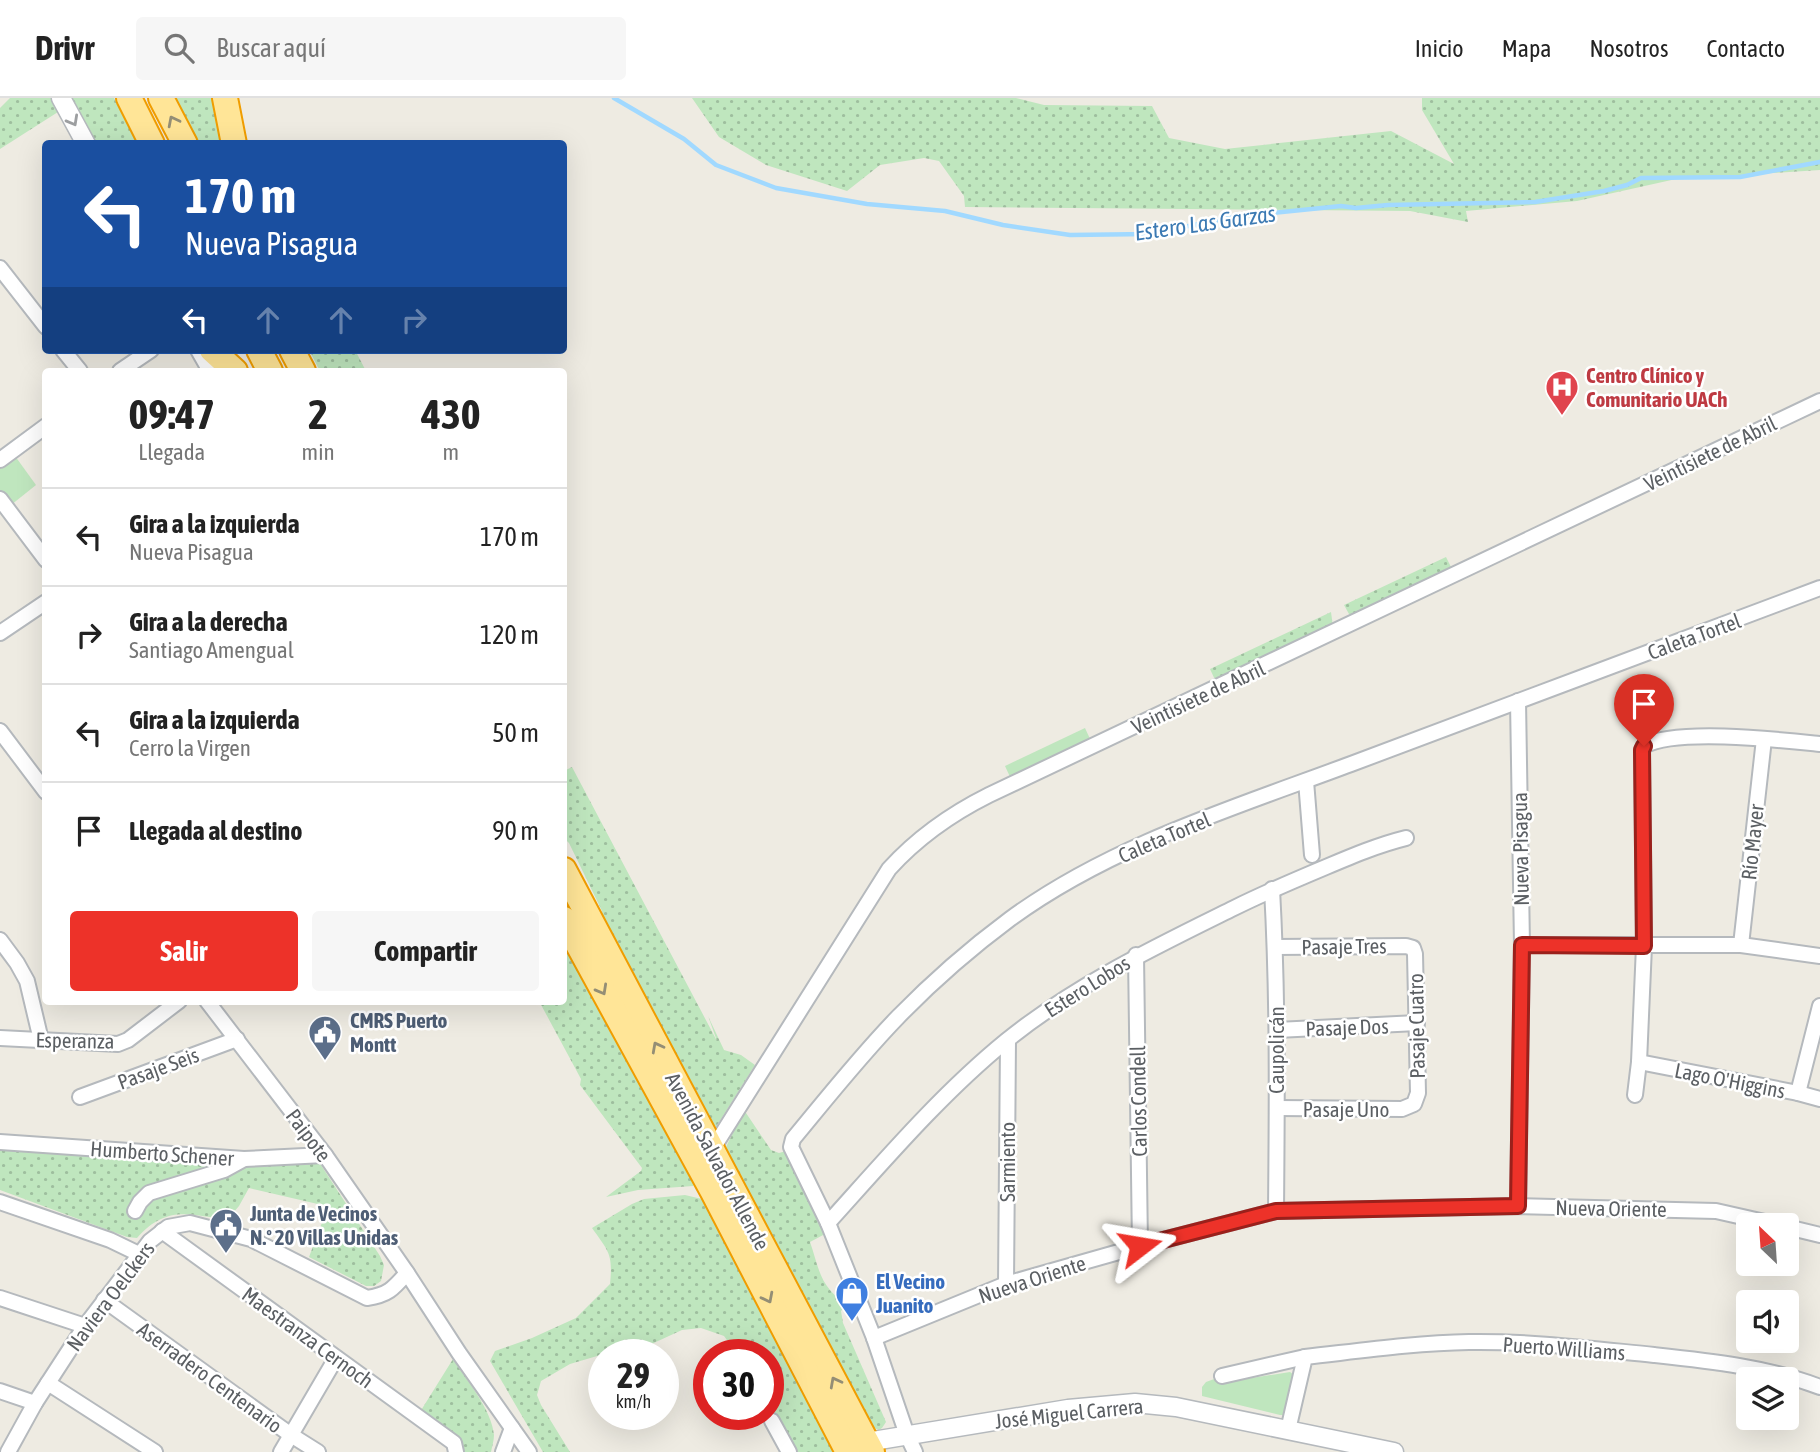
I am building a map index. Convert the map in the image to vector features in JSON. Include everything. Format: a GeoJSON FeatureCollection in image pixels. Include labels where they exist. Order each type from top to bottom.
{"type":"FeatureCollection","features":[{"type":"Feature","properties":{"kind":"highway"},"geometry":{"type":"LineString","coordinates":[[128,98],[150,140]]}},
{"type":"Feature","properties":{"kind":"highway"},"geometry":{"type":"LineString","coordinates":[[162,98],[183,140]]}},
{"type":"Feature","properties":{"kind":"highway"},"geometry":{"type":"LineString","coordinates":[[225,98],[233,140]]}},
{"type":"Feature","properties":{"kind":"highway"},"geometry":{"type":"LineString","coordinates":[[216,354],[232,368]]}},
{"type":"Feature","properties":{"kind":"highway","name":"Avenida Salvador Allende"},"geometry":{"type":"LineString","coordinates":[[567,876],[712,1150],[863,1449]]}},
{"type":"Feature","properties":{"kind":"highway","name":"Avenida Salvador Allende"},"geometry":{"type":"LineString","coordinates":[[567,924],[713,1192],[863,1449]]}},
{"type":"Feature","properties":{"kind":"street"},"geometry":{"type":"LineString","coordinates":[[61,98],[84,140]]}},
{"type":"Feature","properties":{"kind":"street"},"geometry":{"type":"LineString","coordinates":[[0,268],[42,322]]}},
{"type":"Feature","properties":{"kind":"street"},"geometry":{"type":"LineString","coordinates":[[66,354],[77,368]]}},
{"type":"Feature","properties":{"kind":"street"},"geometry":{"type":"LineString","coordinates":[[125,368],[145,354]]}},
{"type":"Feature","properties":{"kind":"street","name":"Veintisiete de Abril"},"geometry":{"type":"LineString","coordinates":[[712,1150],[889,869],[918,840],[952,815],[989,795],[1820,401]]}},
{"type":"Feature","properties":{"kind":"street"},"geometry":{"type":"LineString","coordinates":[[0,460],[42,429]]}},
{"type":"Feature","properties":{"kind":"street"},"geometry":{"type":"LineString","coordinates":[[0,499],[42,555]]}},
{"type":"Feature","properties":{"kind":"street","name":"Caleta Tortel"},"geometry":{"type":"LineString","coordinates":[[915,1452],[874,1338],[828,1223],[790,1147],[793,1139],[890,1026],[940,978],[1011,919],[1058,888],[1136,846],[1820,588]]}},
{"type":"Feature","properties":{"kind":"street"},"geometry":{"type":"LineString","coordinates":[[0,633],[42,606]]}},
{"type":"Feature","properties":{"kind":"street","name":"Nueva Pisagua"},"geometry":{"type":"LineString","coordinates":[[1517,701],[1522,945],[1518,1206]]}},
{"type":"Feature","properties":{"kind":"street"},"geometry":{"type":"LineString","coordinates":[[0,731],[42,787]]}},
{"type":"Feature","properties":{"kind":"street"},"geometry":{"type":"LineString","coordinates":[[1635,1095],[1644,946],[1644,746],[1652,742],[1688,737],[1820,744]]}},
{"type":"Feature","properties":{"kind":"street","name":"Río Mayer"},"geometry":{"type":"LineString","coordinates":[[1741,945],[1764,739]]}},
{"type":"Feature","properties":{"kind":"street"},"geometry":{"type":"LineString","coordinates":[[1306,781],[1312,855]]}},
{"type":"Feature","properties":{"kind":"street","name":"Estero Lobos"},"geometry":{"type":"LineString","coordinates":[[828,1223],[962,1081],[1008,1040],[1071,995],[1136,956],[1272,889],[1384,843],[1406,838]]}},
{"type":"Feature","properties":{"kind":"street","name":"Caupolicán"},"geometry":{"type":"LineString","coordinates":[[1272,889],[1277,1030],[1276,1211]]}},
{"type":"Feature","properties":{"kind":"street"},"geometry":{"type":"LineString","coordinates":[[0,940],[27,981],[41,1040]]}},
{"type":"Feature","properties":{"kind":"street"},"geometry":{"type":"LineString","coordinates":[[1522,945],[1741,945],[1820,956]]}},
{"type":"Feature","properties":{"kind":"street","name":"Pasaje Tres"},"geometry":{"type":"LineString","coordinates":[[1275,947],[1413,948]]}},
{"type":"Feature","properties":{"kind":"street","name":"Pasaje Cuatro"},"geometry":{"type":"LineString","coordinates":[[1413,948],[1418,1093],[1414,1104]]}},
{"type":"Feature","properties":{"kind":"street","name":"Carlos Condell"},"geometry":{"type":"LineString","coordinates":[[1136,956],[1140,1246]]}},
{"type":"Feature","properties":{"kind":"street","name":"Esperanza"},"geometry":{"type":"LineString","coordinates":[[0,1038],[118,1044],[128,1040],[174,1005]]}},
{"type":"Feature","properties":{"kind":"street","name":"Paipote"},"geometry":{"type":"LineString","coordinates":[[210,1005],[325,1155],[455,1348],[529,1452]]}},
{"type":"Feature","properties":{"kind":"street"},"geometry":{"type":"LineString","coordinates":[[1798,1093],[1820,1006]]}},
{"type":"Feature","properties":{"kind":"street","name":"Pasaje Dos"},"geometry":{"type":"LineString","coordinates":[[1277,1030],[1417,1023]]}},
{"type":"Feature","properties":{"kind":"street","name":"Pasaje Seis"},"geometry":{"type":"LineString","coordinates":[[80,1097],[237,1040]]}},
{"type":"Feature","properties":{"kind":"street","name":"Sarmiento"},"geometry":{"type":"LineString","coordinates":[[1006,1284],[1008,1040]]}},
{"type":"Feature","properties":{"kind":"street","name":"Lago O'Higgins"},"geometry":{"type":"LineString","coordinates":[[1639,1062],[1820,1099]]}},
{"type":"Feature","properties":{"kind":"street","name":"Pasaje Uno"},"geometry":{"type":"LineString","coordinates":[[1277,1108],[1402,1109],[1414,1104]]}},
{"type":"Feature","properties":{"kind":"street","name":"Humberto Schener"},"geometry":{"type":"LineString","coordinates":[[0,1142],[244,1159],[325,1155]]}},
{"type":"Feature","properties":{"kind":"street"},"geometry":{"type":"LineString","coordinates":[[135,1211],[149,1193],[218,1172],[244,1159]]}},
{"type":"Feature","properties":{"kind":"street"},"geometry":{"type":"LineString","coordinates":[[0,1202],[110,1240],[139,1254]]}},
{"type":"Feature","properties":{"kind":"street","name":"Nueva Oriente"},"geometry":{"type":"LineString","coordinates":[[874,1338],[1006,1284],[1276,1211],[1518,1206],[1716,1211],[1736,1216]]}},
{"type":"Feature","properties":{"kind":"street","name":"Naviera Oelckers"},"geometry":{"type":"LineString","coordinates":[[8,1452],[48,1382],[104,1300],[149,1241],[175,1225],[190,1223],[251,1238],[367,1298],[389,1292],[407,1273]]}},
{"type":"Feature","properties":{"kind":"street"},"geometry":{"type":"LineString","coordinates":[[1799,1230],[1820,1235]]}},
{"type":"Feature","properties":{"kind":"street","name":"Maestranza Cernoch"},"geometry":{"type":"LineString","coordinates":[[162,1231],[455,1447]]}},
{"type":"Feature","properties":{"kind":"street"},"geometry":{"type":"LineString","coordinates":[[0,1298],[85,1326]]}},
{"type":"Feature","properties":{"kind":"street","name":"Aserradero Centenario"},"geometry":{"type":"LineString","coordinates":[[104,1300],[318,1452]]}},
{"type":"Feature","properties":{"kind":"street","name":"Puerto Williams"},"geometry":{"type":"LineString","coordinates":[[1222,1376],[1305,1357],[1415,1344],[1471,1342],[1704,1360],[1773,1372],[1820,1387]]}},
{"type":"Feature","properties":{"kind":"street"},"geometry":{"type":"LineString","coordinates":[[1289,1430],[1305,1357]]}},
{"type":"Feature","properties":{"kind":"street"},"geometry":{"type":"LineString","coordinates":[[281,1452],[336,1358]]}},
{"type":"Feature","properties":{"kind":"street"},"geometry":{"type":"LineString","coordinates":[[48,1382],[155,1452]]}},
{"type":"Feature","properties":{"kind":"street"},"geometry":{"type":"LineString","coordinates":[[0,1391],[35,1403]]}},
{"type":"Feature","properties":{"kind":"street","name":"José Miguel Carrera"},"geometry":{"type":"LineString","coordinates":[[863,1449],[907,1434],[1068,1409],[1135,1403],[1176,1407],[1394,1452]]}},
{"type":"Feature","properties":{"kind":"street"},"geometry":{"type":"LineString","coordinates":[[503,1452],[512,1428]]}},
{"type":"Feature","properties":{"kind":"street"},"geometry":{"type":"LineString","coordinates":[[777,1430],[789,1452]]}},
{"type":"Feature","properties":{"kind":"green space"},"geometry":{"type":"Polygon","coordinates":[[[10,98],[51,98],[58,112],[0,149],[0,108],[10,98]]]}},
{"type":"Feature","properties":{"kind":"green space"},"geometry":{"type":"Polygon","coordinates":[[[69,98],[114,98],[135,140],[93,140],[69,98]]]}},
{"type":"Feature","properties":{"kind":"green space"},"geometry":{"type":"Polygon","coordinates":[[[175,98],[212,98],[223,140],[196,140],[175,98]]]}},
{"type":"Feature","properties":{"kind":"green space"},"geometry":{"type":"Polygon","coordinates":[[[692,98],[1016,98],[1044,105],[1152,106],[1169,138],[1225,149],[1391,131],[1454,164],[1422,110],[1422,98],[1820,98],[1820,170],[1676,179],[1577,201],[1466,211],[1468,222],[1410,211],[965,207],[964,196],[939,161],[924,158],[880,165],[847,191],[766,165],[719,137],[692,98]]]}},
{"type":"Feature","properties":{"kind":"green space"},"geometry":{"type":"Polygon","coordinates":[[[311,354],[357,354],[364,368],[318,368],[311,354]]]}},
{"type":"Feature","properties":{"kind":"green space"},"geometry":{"type":"Polygon","coordinates":[[[15,456],[36,485],[11,505],[0,490],[0,468],[15,456]]]}},
{"type":"Feature","properties":{"kind":"green space"},"geometry":{"type":"Polygon","coordinates":[[[1446,557],[1451,567],[1449,572],[1355,615],[1349,614],[1344,605],[1446,557]]]}},
{"type":"Feature","properties":{"kind":"green space"},"geometry":{"type":"Polygon","coordinates":[[[1331,612],[1333,627],[1216,682],[1210,669],[1331,612]]]}},
{"type":"Feature","properties":{"kind":"green space"},"geometry":{"type":"Polygon","coordinates":[[[1085,728],[1091,741],[1011,779],[1005,766],[1085,728]]]}},
{"type":"Feature","properties":{"kind":"green space"},"geometry":{"type":"Polygon","coordinates":[[[572,767],[717,1041],[708,1016],[724,1050],[741,1055],[755,1065],[716,1127],[712,1125],[604,925],[602,911],[567,841],[567,770],[572,767]]]}},
{"type":"Feature","properties":{"kind":"green space"},"geometry":{"type":"Polygon","coordinates":[[[567,947],[693,1186],[638,1190],[606,1197],[642,1168],[580,1085],[581,1079],[541,1005],[567,1005],[567,947]]]}},
{"type":"Feature","properties":{"kind":"green space"},"geometry":{"type":"Polygon","coordinates":[[[744,1110],[771,1150],[779,1153],[786,1151],[825,1234],[810,1242],[823,1279],[845,1307],[841,1311],[843,1323],[886,1422],[879,1430],[872,1427],[727,1151],[726,1147],[744,1110]]]}},
{"type":"Feature","properties":{"kind":"green space"},"geometry":{"type":"Polygon","coordinates":[[[0,1146],[319,1162],[380,1256],[384,1265],[381,1281],[374,1286],[366,1286],[309,1257],[326,1212],[322,1205],[249,1188],[227,1220],[179,1214],[158,1220],[137,1238],[127,1237],[0,1190],[0,1146]]]}},
{"type":"Feature","properties":{"kind":"green space"},"geometry":{"type":"Polygon","coordinates":[[[685,1195],[705,1202],[776,1339],[726,1339],[701,1328],[682,1330],[662,1339],[588,1339],[588,1359],[570,1364],[541,1381],[537,1395],[541,1405],[570,1452],[543,1452],[490,1361],[495,1351],[576,1318],[610,1284],[611,1266],[608,1254],[592,1228],[644,1199],[685,1195]]]}},
{"type":"Feature","properties":{"kind":"green space"},"geometry":{"type":"Polygon","coordinates":[[[784,1354],[835,1452],[797,1452],[784,1430],[784,1354]]]}},
{"type":"Feature","properties":{"kind":"green space"},"geometry":{"type":"Polygon","coordinates":[[[453,1359],[489,1415],[494,1435],[491,1452],[461,1452],[420,1412],[453,1359]]]}},
{"type":"Feature","properties":{"kind":"green space"},"geometry":{"type":"Polygon","coordinates":[[[1290,1372],[1294,1375],[1283,1415],[1202,1396],[1202,1387],[1206,1382],[1217,1378],[1239,1380],[1290,1372]]]}},
{"type":"Feature","properties":{"kind":"waterway","name":"Estero Las Garzas"},"geometry":{"type":"LineString","coordinates":[[614,98],[684,139],[716,165],[776,188],[867,204],[945,211],[1003,225],[1070,235],[1149,234],[1233,217],[1341,206],[1356,208],[1535,202],[1604,191],[1641,178],[1740,177],[1820,162]]}},
{"type":"Feature","properties":{"kind":"place","name":"Centro Clínico y Comunitario UACh"},"geometry":{"type":"Point","coordinates":[1562,417]}},
{"type":"Feature","properties":{"kind":"place","name":"CMRS Puerto Montt"},"geometry":{"type":"Point","coordinates":[325,1062]}},
{"type":"Feature","properties":{"kind":"place","name":"Junta de Vecinos N.º 20 Villas Unidas"},"geometry":{"type":"Point","coordinates":[226,1255]}},
{"type":"Feature","properties":{"kind":"place","name":"El Vecino Juanito"},"geometry":{"type":"Point","coordinates":[852,1323]}},
{"type":"Feature","properties":{"kind":"route"},"geometry":{"type":"LineString","coordinates":[[1140,1246],[1276,1211],[1518,1206],[1522,945],[1644,946],[1644,746]]}}]}
